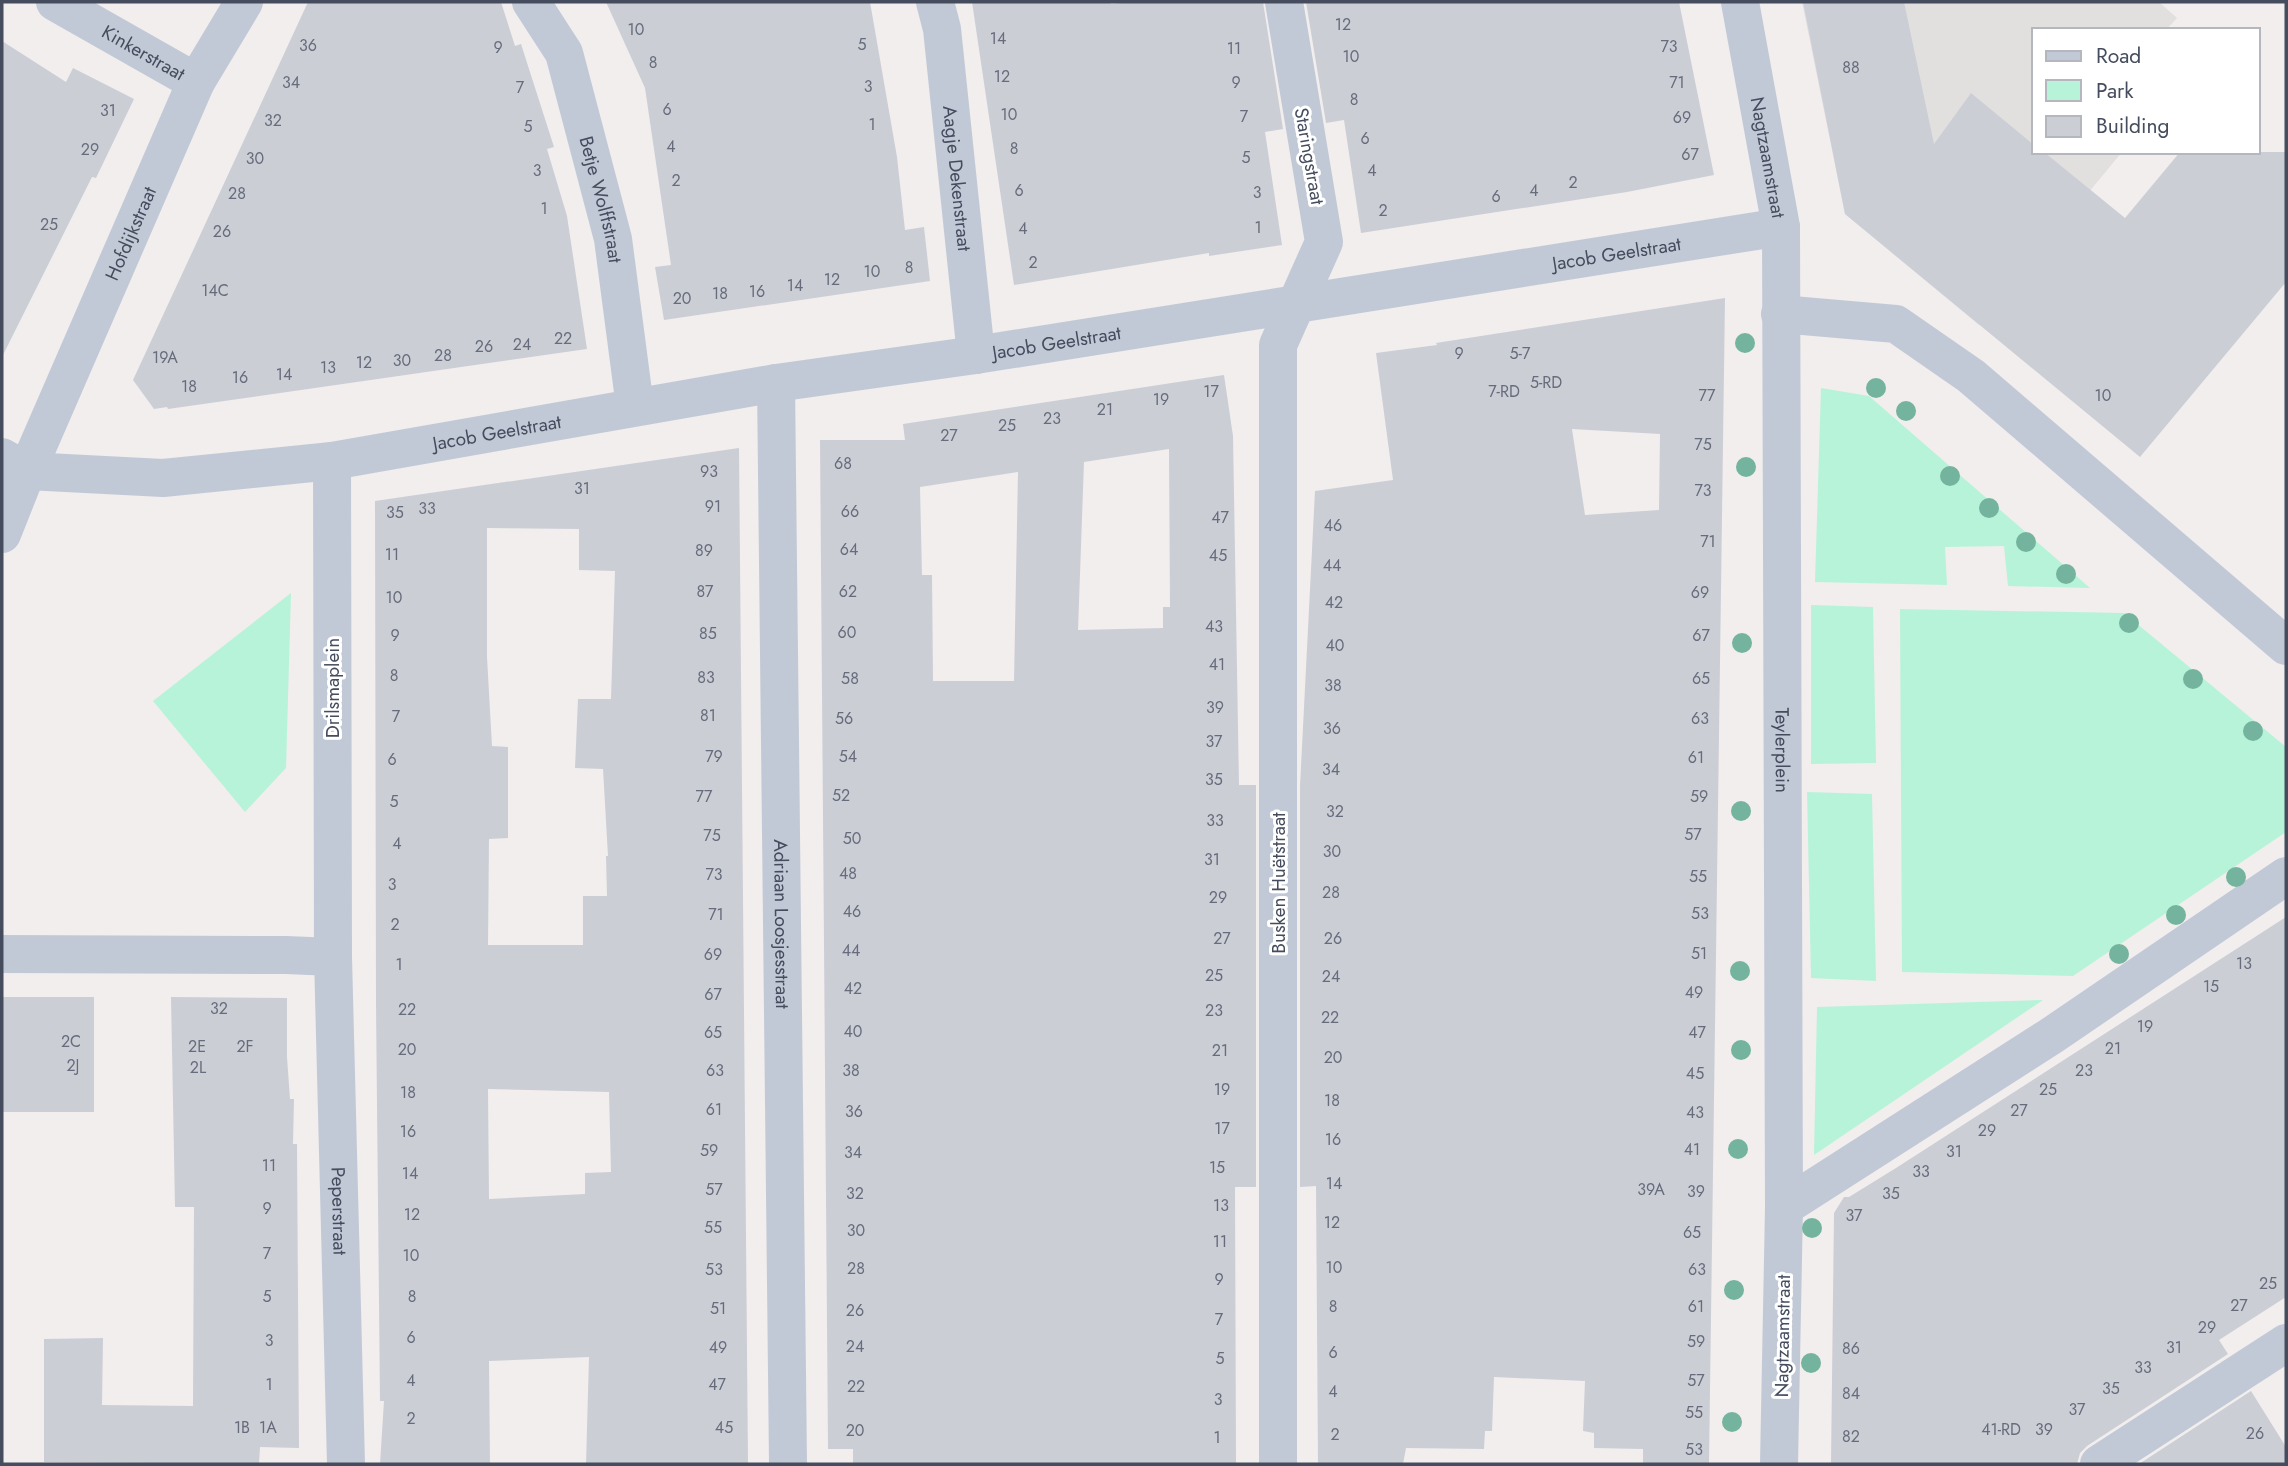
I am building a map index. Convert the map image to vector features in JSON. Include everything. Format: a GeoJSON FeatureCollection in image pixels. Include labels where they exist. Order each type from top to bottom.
{"type":"FeatureCollection","features":[{"type":"Feature","properties":{"kind":"street","name":"Kinkerstraat"},"geometry":{"type":"LineString","coordinates":[[55,2],[196,82]]}},
{"type":"Feature","properties":{"kind":"street","name":"Hofdijkstraat"},"geometry":{"type":"LineString","coordinates":[[14,464],[196,82],[244,2]]}},
{"type":"Feature","properties":{"kind":"street","name":"Betje Wolffstraat"},"geometry":{"type":"LineString","coordinates":[[531,2],[564,53],[613,239],[635,407]]}},
{"type":"Feature","properties":{"kind":"street","name":"Aagje Dekenstraat"},"geometry":{"type":"LineString","coordinates":[[935,2],[942,29],[976,355]]}},
{"type":"Feature","properties":{"kind":"street","name":"Staringstraat"},"geometry":{"type":"LineString","coordinates":[[1284,2],[1324,242],[1295,305]]}},
{"type":"Feature","properties":{"kind":"street","name":"Nagtzaamstraat"},"geometry":{"type":"LineString","coordinates":[[1740,2],[1781,227],[1780,314]]}},
{"type":"Feature","properties":{"kind":"street","name":"Jacob Geelstraat"},"geometry":{"type":"LineString","coordinates":[[332,461],[776,383],[976,355],[1781,227]]}},
{"type":"Feature","properties":{"kind":"street","name":"Busken Huëtstraat"},"geometry":{"type":"LineString","coordinates":[[1278,1464],[1278,345],[1295,305]]}},
{"type":"Feature","properties":{"kind":"street"},"geometry":{"type":"LineString","coordinates":[[1780,314],[1896,324],[1971,376],[2286,646]]}},
{"type":"Feature","properties":{"kind":"street","name":"Teylerplein"},"geometry":{"type":"LineString","coordinates":[[1780,314],[1784,1208]]}},
{"type":"Feature","properties":{"kind":"street","name":"Adriaan Loosjesstraat"},"geometry":{"type":"LineString","coordinates":[[776,383],[788,1464]]}},
{"type":"Feature","properties":{"kind":"street"},"geometry":{"type":"LineString","coordinates":[[2,534],[14,464],[163,478],[332,461]]}},
{"type":"Feature","properties":{"kind":"street","name":"Drilsmaplein"},"geometry":{"type":"LineString","coordinates":[[332,461],[333,957]]}},
{"type":"Feature","properties":{"kind":"street"},"geometry":{"type":"LineString","coordinates":[[1784,1208],[2051,1036],[2286,876]]}},
{"type":"Feature","properties":{"kind":"street"},"geometry":{"type":"LineString","coordinates":[[2,954],[333,957]]}},
{"type":"Feature","properties":{"kind":"street","name":"Peperstraat"},"geometry":{"type":"LineString","coordinates":[[333,957],[346,1464]]}},
{"type":"Feature","properties":{"kind":"street","name":"Nagtzaamstraat"},"geometry":{"type":"LineString","coordinates":[[1779,1464],[1784,1208]]}},
{"type":"Feature","properties":{"kind":"street"},"geometry":{"type":"LineString","coordinates":[[2099,1464],[2286,1343]]}},
{"type":"Feature","properties":{"kind":"shaded area"},"geometry":{"type":"Polygon","coordinates":[[[1802,2],[2159,2],[2177,18],[2168,28],[2032,28],[2032,154],[2120,154],[1979,325],[1845,214],[1802,2]]]}},
{"type":"Feature","properties":{"kind":"green space"},"geometry":{"type":"Polygon","coordinates":[[[1821,388],[1869,396],[2090,588],[2008,586],[2004,546],[1945,547],[1947,585],[1815,582],[1821,388]]]}},
{"type":"Feature","properties":{"kind":"green space"},"geometry":{"type":"Polygon","coordinates":[[[291,593],[286,768],[245,812],[153,701],[291,593]]]}},
{"type":"Feature","properties":{"kind":"green space"},"geometry":{"type":"Polygon","coordinates":[[[1811,605],[1873,607],[1876,763],[1811,764],[1811,605]]]}},
{"type":"Feature","properties":{"kind":"green space"},"geometry":{"type":"Polygon","coordinates":[[[1900,609],[2124,613],[2286,747],[2286,832],[2073,976],[1902,972],[1900,609]]]}},
{"type":"Feature","properties":{"kind":"green space"},"geometry":{"type":"Polygon","coordinates":[[[1807,792],[1872,794],[1876,981],[1811,978],[1807,792]]]}},
{"type":"Feature","properties":{"kind":"green space"},"geometry":{"type":"Polygon","coordinates":[[[2043,1000],[1814,1155],[1817,1007],[2043,1000]]]}},
{"type":"Feature","properties":{"kind":"building"},"geometry":{"type":"Polygon","coordinates":[[[308,2],[501,2],[515,46],[521,44],[554,147],[547,149],[567,216],[587,349],[154,409],[133,380],[308,2]]]}},
{"type":"Feature","properties":{"kind":"building"},"geometry":{"type":"Polygon","coordinates":[[[606,2],[870,2],[897,157],[905,230],[924,227],[930,281],[664,320],[655,267],[671,265],[645,88],[606,2]]]}},
{"type":"Feature","properties":{"kind":"building"},"geometry":{"type":"Polygon","coordinates":[[[972,2],[1263,2],[1283,129],[1265,132],[1282,245],[1209,256],[1209,253],[1014,285],[972,2]]]}},
{"type":"Feature","properties":{"kind":"building"},"geometry":{"type":"Polygon","coordinates":[[[1306,2],[1679,2],[1714,175],[1627,192],[1361,233],[1344,120],[1326,123],[1306,2]]]}},
{"type":"Feature","properties":{"kind":"building"},"geometry":{"type":"Polygon","coordinates":[[[1803,2],[1904,2],[1934,144],[1971,93],[2032,143],[2032,154],[2046,154],[2125,218],[2178,154],[2286,152],[2286,282],[2140,457],[1845,214],[1803,2]]]}},
{"type":"Feature","properties":{"kind":"building"},"geometry":{"type":"Polygon","coordinates":[[[2,41],[66,82],[73,68],[134,99],[96,178],[92,177],[2,357],[2,41]]]}},
{"type":"Feature","properties":{"kind":"building"},"geometry":{"type":"Polygon","coordinates":[[[1725,298],[1709,1464],[1643,1464],[1643,1449],[1594,1448],[1594,1433],[1583,1431],[1585,1381],[1494,1377],[1492,1431],[1485,1431],[1484,1449],[1406,1448],[1403,1464],[1318,1464],[1316,1186],[1300,1187],[1300,786],[1315,491],[1393,480],[1376,353],[1437,345],[1436,343],[1725,298]],[[1572,429],[1585,515],[1659,510],[1660,434],[1572,429]]]}},
{"type":"Feature","properties":{"kind":"building"},"geometry":{"type":"Polygon","coordinates":[[[1224,375],[1233,436],[1239,785],[1256,785],[1256,1187],[1235,1187],[1236,1464],[853,1464],[853,1449],[828,1449],[820,440],[905,440],[903,424],[1224,375]],[[1169,449],[1084,462],[1078,630],[1163,628],[1163,607],[1170,607],[1169,449]],[[1018,472],[920,487],[922,575],[932,575],[933,681],[1014,681],[1018,472]]]}},
{"type":"Feature","properties":{"kind":"building"},"geometry":{"type":"Polygon","coordinates":[[[739,448],[748,1464],[586,1464],[589,1357],[489,1361],[490,1464],[380,1464],[384,1401],[380,1401],[376,1004],[375,501],[739,448]],[[487,528],[487,657],[492,746],[508,747],[508,838],[489,839],[488,945],[583,945],[583,896],[607,896],[608,856],[603,769],[575,768],[578,699],[611,699],[615,571],[579,570],[579,529],[487,528]],[[488,1089],[489,1199],[585,1194],[585,1173],[611,1172],[609,1092],[488,1089]]]}},
{"type":"Feature","properties":{"kind":"building"},"geometry":{"type":"Polygon","coordinates":[[[2286,917],[2286,1297],[2219,1340],[2228,1354],[2087,1446],[2080,1453],[2077,1464],[1831,1464],[1834,1213],[1844,1197],[1849,1197],[1896,1168],[2286,917]]]}},
{"type":"Feature","properties":{"kind":"building"},"geometry":{"type":"Polygon","coordinates":[[[2,997],[94,997],[94,1112],[2,1112],[2,997]]]}},
{"type":"Feature","properties":{"kind":"building"},"geometry":{"type":"Polygon","coordinates":[[[171,997],[287,998],[287,1057],[290,1099],[294,1099],[293,1144],[297,1144],[299,1448],[260,1447],[259,1464],[44,1462],[44,1339],[103,1338],[102,1405],[193,1406],[194,1207],[175,1207],[171,997]]]}},
{"type":"Feature","properties":{"kind":"building"},"geometry":{"type":"Polygon","coordinates":[[[2251,1391],[2286,1447],[2286,1464],[2139,1464],[2251,1391]]]}}]}
